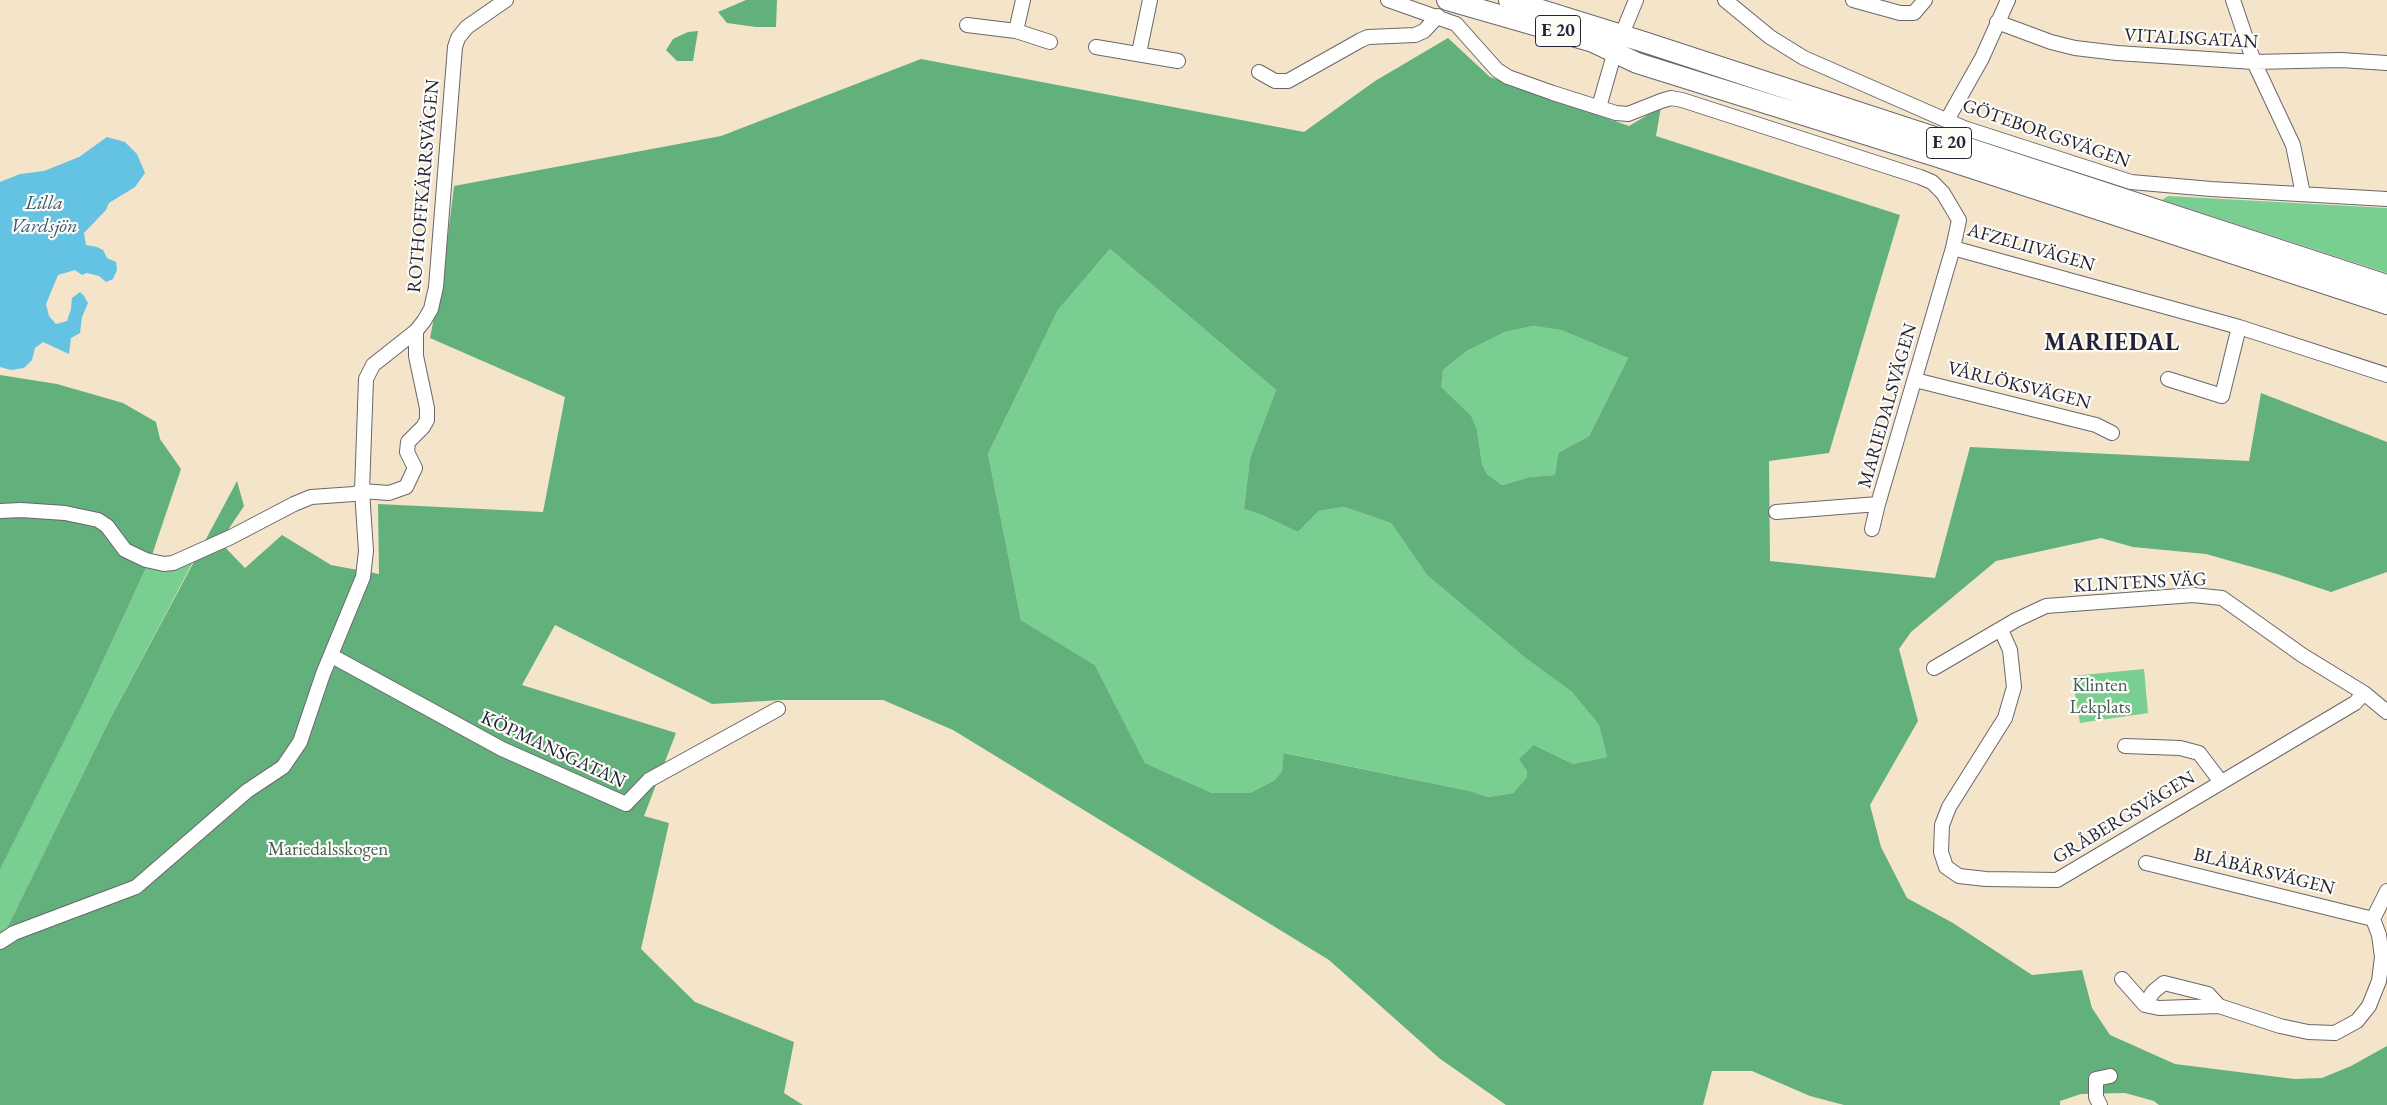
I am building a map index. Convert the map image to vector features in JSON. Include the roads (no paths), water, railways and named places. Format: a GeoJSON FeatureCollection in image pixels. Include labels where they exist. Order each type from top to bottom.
{"type":"FeatureCollection","features":[{"type":"Feature","properties":{"kind":"highway","name":"E 20"},"geometry":{"type":"LineString","coordinates":[[1509,0],[1618,43],[2387,285]]}},
{"type":"Feature","properties":{"kind":"highway","name":"E 20"},"geometry":{"type":"LineString","coordinates":[[1442,8],[1528,22],[1618,43],[1645,66],[1948,160],[2387,304]]}},
{"type":"Feature","properties":{"kind":"street","name":"ROTHOFFKÄRRSVÄGEN"},"geometry":{"type":"LineString","coordinates":[[0,942],[14,933],[136,887],[247,791],[283,767],[300,742],[323,674],[363,577],[366,551],[362,491],[366,379],[373,365],[416,331],[431,308],[436,286],[455,47],[458,38],[467,27],[506,0]]}},
{"type":"Feature","properties":{"kind":"street"},"geometry":{"type":"LineString","coordinates":[[1016,31],[1023,0]]}},
{"type":"Feature","properties":{"kind":"street"},"geometry":{"type":"LineString","coordinates":[[1139,53],[1150,0]]}},
{"type":"Feature","properties":{"kind":"street","name":"AFZELIIVÄGEN"},"geometry":{"type":"LineString","coordinates":[[1388,0],[1442,8],[1466,32],[1485,60],[1508,77],[1616,113],[1628,114],[1666,100],[1682,100],[1932,182],[1943,193],[1959,220],[1953,248],[2239,327],[2387,375]]}},
{"type":"Feature","properties":{"kind":"street"},"geometry":{"type":"LineString","coordinates":[[1599,106],[1618,43],[1636,0]]}},
{"type":"Feature","properties":{"kind":"street","name":"GÖTEBORGSVÄGEN"},"geometry":{"type":"LineString","coordinates":[[1725,0],[1770,37],[1804,58],[1964,128],[2131,182],[2387,199]]}},
{"type":"Feature","properties":{"kind":"street"},"geometry":{"type":"LineString","coordinates":[[1853,0],[1900,13],[1914,13],[1925,0]]}},
{"type":"Feature","properties":{"kind":"street"},"geometry":{"type":"LineString","coordinates":[[1947,120],[1982,58],[2008,0]]}},
{"type":"Feature","properties":{"kind":"street"},"geometry":{"type":"LineString","coordinates":[[2234,0],[2254,62],[2293,145],[2303,194]]}},
{"type":"Feature","properties":{"kind":"street"},"geometry":{"type":"LineString","coordinates":[[1259,72],[1275,81],[1288,82],[1368,37],[1415,35],[1424,31],[1442,8]]}},
{"type":"Feature","properties":{"kind":"street","name":"VITALISGATAN"},"geometry":{"type":"LineString","coordinates":[[1997,22],[2051,42],[2075,48],[2117,53],[2254,62],[2341,60],[2387,63]]}},
{"type":"Feature","properties":{"kind":"street"},"geometry":{"type":"LineString","coordinates":[[967,25],[1016,31],[1050,42]]}},
{"type":"Feature","properties":{"kind":"street"},"geometry":{"type":"LineString","coordinates":[[1096,47],[1178,61]]}},
{"type":"Feature","properties":{"kind":"street","name":"MARIEDALSVÄGEN"},"geometry":{"type":"LineString","coordinates":[[1776,512],[1878,504],[1953,248]]}},
{"type":"Feature","properties":{"kind":"street"},"geometry":{"type":"LineString","coordinates":[[2168,379],[2222,396],[2239,327]]}},
{"type":"Feature","properties":{"kind":"street"},"geometry":{"type":"LineString","coordinates":[[0,511],[21,510],[65,513],[98,520],[107,526],[125,550],[146,560],[164,564],[173,563],[232,537],[311,497],[354,494],[362,491],[389,494],[406,487],[415,468],[406,452],[408,442],[423,427],[427,420],[428,408],[416,356],[416,331]]}},
{"type":"Feature","properties":{"kind":"street","name":"VÅRLÖKSVÄGEN"},"geometry":{"type":"LineString","coordinates":[[1915,380],[2096,425],[2112,433]]}},
{"type":"Feature","properties":{"kind":"street"},"geometry":{"type":"LineString","coordinates":[[1872,529],[1878,504]]}},
{"type":"Feature","properties":{"kind":"street","name":"KLINTENS VÄG"},"geometry":{"type":"LineString","coordinates":[[1934,668],[2016,620],[2046,606],[2193,595],[2222,598],[2302,655],[2364,693],[2387,712]]}},
{"type":"Feature","properties":{"kind":"street","name":"GRÅBERGSVÄGEN"},"geometry":{"type":"LineString","coordinates":[[2001,630],[2010,650],[2014,687],[2005,718],[1949,807],[1942,825],[1941,852],[1946,867],[1958,876],[1986,879],[2057,880],[2355,703],[2364,693]]}},
{"type":"Feature","properties":{"kind":"street","name":"KÖPMANSGATAN"},"geometry":{"type":"LineString","coordinates":[[332,656],[502,749],[626,804],[649,780],[778,709]]}},
{"type":"Feature","properties":{"kind":"street","name":"GRÅBERGSVÄGEN"},"geometry":{"type":"LineString","coordinates":[[2125,746],[2180,748],[2199,753],[2221,782]]}},
{"type":"Feature","properties":{"kind":"street","name":"BLÅBÄRSVÄGEN"},"geometry":{"type":"LineString","coordinates":[[2146,863],[2373,919]]}},
{"type":"Feature","properties":{"kind":"street"},"geometry":{"type":"LineString","coordinates":[[2122,979],[2145,1005],[2159,1008],[2219,1006],[2280,1026],[2308,1032],[2335,1033],[2357,1022],[2369,1006],[2379,981],[2382,957],[2379,935],[2373,919],[2387,891]]}},
{"type":"Feature","properties":{"kind":"street"},"geometry":{"type":"LineString","coordinates":[[2145,1005],[2153,992],[2164,983],[2208,994],[2219,1006]]}},
{"type":"Feature","properties":{"kind":"street"},"geometry":{"type":"LineString","coordinates":[[2100,1105],[2096,1097],[2096,1079],[2110,1076]]}},
{"type":"Feature","properties":{"kind":"water","name":"Lilla Vardsjön"},"geometry":{"type":"Polygon","coordinates":[[[107,137],[125,142],[137,154],[145,173],[135,187],[109,203],[106,210],[84,233],[86,245],[103,250],[107,258],[116,262],[117,270],[113,279],[106,282],[99,276],[87,273],[82,275],[75,270],[58,275],[46,304],[49,316],[56,324],[67,321],[72,298],[80,292],[88,303],[82,317],[80,333],[71,338],[69,354],[43,342],[35,348],[32,360],[24,368],[11,370],[0,367],[0,182],[20,174],[44,171],[79,157],[107,137]]]}},
{"type":"Feature","properties":{"kind":"district","name":"MARIEDAL"},"geometry":{"type":"Point","coordinates":[2112,343]}},
{"type":"Feature","properties":{"kind":"park label","name":"Klinten Lekplats"},"geometry":{"type":"Point","coordinates":[2100,697]}},
{"type":"Feature","properties":{"kind":"park label","name":"Mariedalsskogen"},"geometry":{"type":"Point","coordinates":[328,850]}}]}
